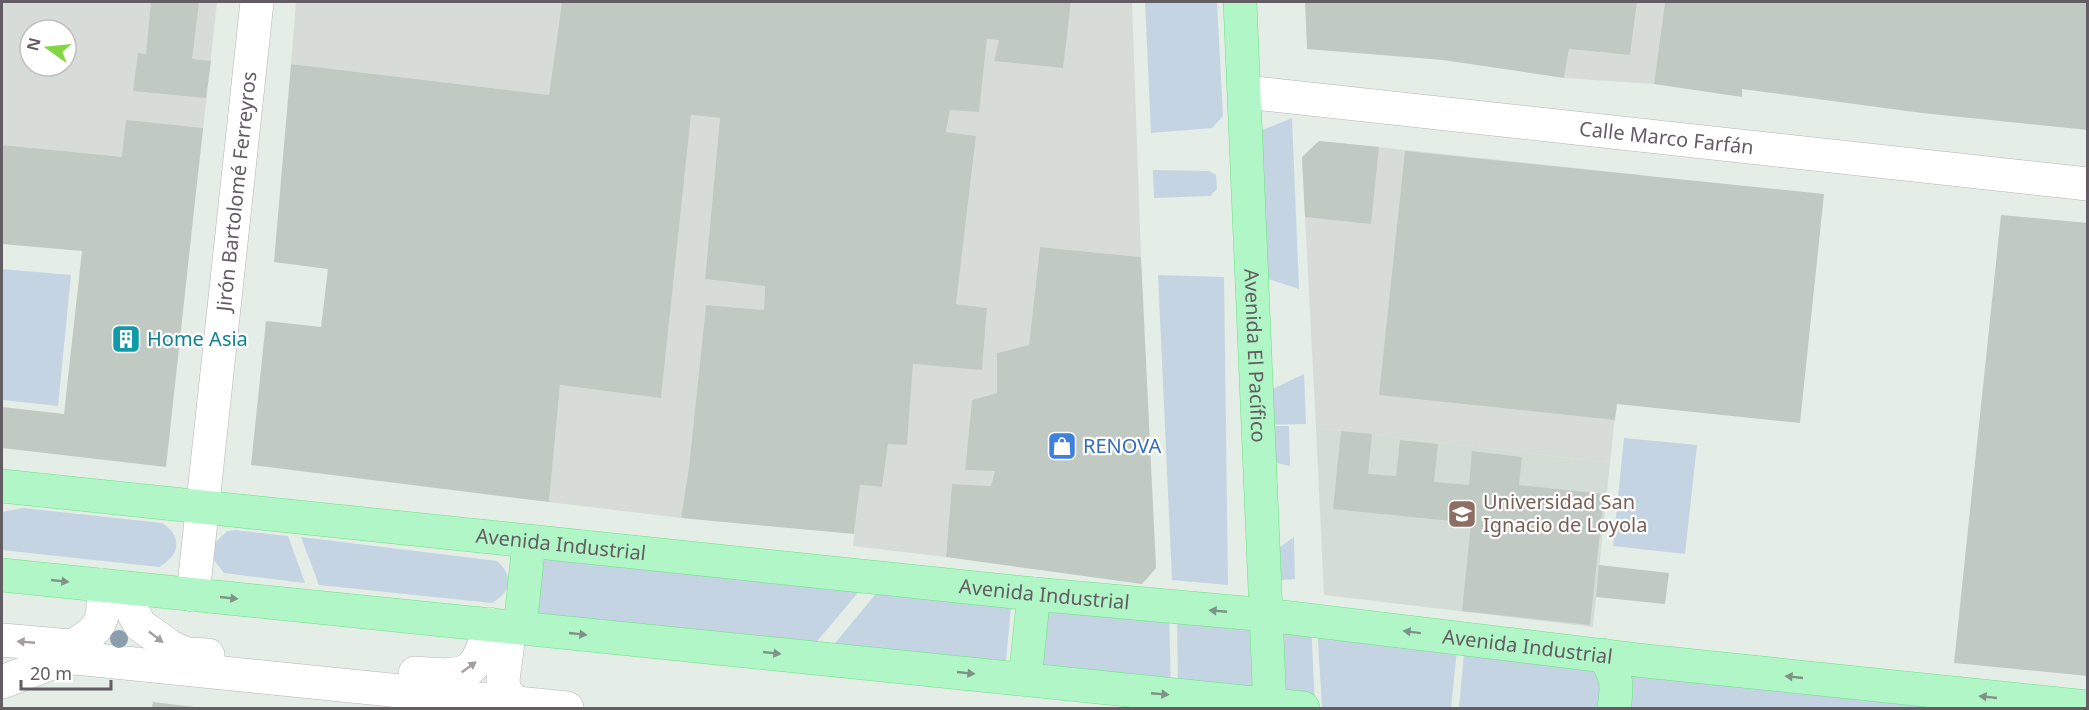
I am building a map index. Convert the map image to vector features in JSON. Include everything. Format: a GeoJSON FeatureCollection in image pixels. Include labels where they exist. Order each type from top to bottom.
{"type":"FeatureCollection","features":[{"type":"Feature","properties":{"kind":"main road","name":"Avenida El Pacífico"},"geometry":{"type":"LineString","coordinates":[[1240,2],[1246,92],[1270,707]]}},
{"type":"Feature","properties":{"kind":"main road","name":"Avenida Industrial"},"geometry":{"type":"LineString","coordinates":[[2,486],[1034,594],[1267,615],[1646,661],[2088,707]]}},
{"type":"Feature","properties":{"kind":"main road"},"geometry":{"type":"LineString","coordinates":[[506,626],[529,542]]}},
{"type":"Feature","properties":{"kind":"main road"},"geometry":{"type":"LineString","coordinates":[[2,575],[1025,679],[1270,707],[1303,708]]}},
{"type":"Feature","properties":{"kind":"main road"},"geometry":{"type":"LineString","coordinates":[[1025,679],[1034,594]]}},
{"type":"Feature","properties":{"kind":"main road"},"geometry":{"type":"LineString","coordinates":[[1603,655],[1616,678],[1617,692],[1614,708]]}},
{"type":"Feature","properties":{"kind":"main road"},"geometry":{"type":"LineString","coordinates":[[1624,708],[1630,682],[1646,661]]}},
{"type":"Feature","properties":{"kind":"street","name":"Jirón Bartolomé Ferreyros"},"geometry":{"type":"LineString","coordinates":[[193,595],[257,2]]}},
{"type":"Feature","properties":{"kind":"street","name":"Calle Marco Farfán"},"geometry":{"type":"LineString","coordinates":[[1246,92],[2088,184]]}},
{"type":"Feature","properties":{"kind":"street"},"geometry":{"type":"LineString","coordinates":[[2,640],[71,646],[93,633],[116,587],[140,625],[164,644],[186,654],[450,676],[466,672],[506,626]]}},
{"type":"Feature","properties":{"kind":"street"},"geometry":{"type":"LineString","coordinates":[[506,626],[503,688],[508,697],[516,702]]}},
{"type":"Feature","properties":{"kind":"street"},"geometry":{"type":"LineString","coordinates":[[2,682],[57,661],[76,658],[565,708]]}},
{"type":"Feature","properties":{"kind":"shaded area"},"geometry":{"type":"Polygon","coordinates":[[[2,2],[217,2],[199,166],[2,145],[2,2]]]}},
{"type":"Feature","properties":{"kind":"shaded area"},"geometry":{"type":"Polygon","coordinates":[[[296,2],[562,2],[549,95],[291,64],[296,2]]]}},
{"type":"Feature","properties":{"kind":"shaded area"},"geometry":{"type":"Polygon","coordinates":[[[1071,2],[1132,2],[1141,257],[1040,247],[1029,345],[997,353],[997,393],[972,400],[965,469],[995,471],[991,486],[952,484],[946,557],[853,546],[860,485],[882,487],[888,444],[907,444],[913,364],[982,369],[987,308],[956,304],[976,137],[946,132],[950,110],[979,111],[987,39],[999,40],[995,61],[1062,68],[1071,2]]]}},
{"type":"Feature","properties":{"kind":"shaded area"},"geometry":{"type":"Polygon","coordinates":[[[1145,2],[1217,2],[1223,116],[1212,128],[1151,133],[1145,2]]]}},
{"type":"Feature","properties":{"kind":"shaded area"},"geometry":{"type":"Polygon","coordinates":[[[1637,2],[1665,2],[1654,84],[1564,78],[1569,49],[1630,55],[1637,2]]]}},
{"type":"Feature","properties":{"kind":"shaded area"},"geometry":{"type":"Polygon","coordinates":[[[691,115],[720,118],[705,279],[765,286],[764,310],[706,305],[689,467],[681,518],[549,502],[560,385],[661,397],[691,115]]]}},
{"type":"Feature","properties":{"kind":"shaded area"},"geometry":{"type":"Polygon","coordinates":[[[1292,118],[1299,289],[1256,275],[1250,135],[1292,118]]]}},
{"type":"Feature","properties":{"kind":"shaded area"},"geometry":{"type":"Polygon","coordinates":[[[1320,141],[1641,175],[1610,463],[1316,428],[1302,157],[1320,141]]]}},
{"type":"Feature","properties":{"kind":"shaded area"},"geometry":{"type":"Polygon","coordinates":[[[1153,170],[1209,171],[1216,175],[1217,189],[1210,196],[1154,198],[1153,170]]]}},
{"type":"Feature","properties":{"kind":"shaded area"},"geometry":{"type":"Polygon","coordinates":[[[2,269],[71,275],[58,406],[2,400],[2,269]]]}},
{"type":"Feature","properties":{"kind":"shaded area"},"geometry":{"type":"Polygon","coordinates":[[[1158,275],[1224,277],[1228,585],[1172,580],[1158,275]]]}},
{"type":"Feature","properties":{"kind":"shaded area"},"geometry":{"type":"Polygon","coordinates":[[[1304,374],[1306,424],[1259,425],[1258,396],[1304,374]]]}},
{"type":"Feature","properties":{"kind":"shaded area"},"geometry":{"type":"Polygon","coordinates":[[[1272,426],[1289,426],[1290,466],[1277,463],[1273,458],[1272,426]]]}},
{"type":"Feature","properties":{"kind":"shaded area","name":"Universidad San Ignacio de Loyola"},"geometry":{"type":"Polygon","coordinates":[[[1316,428],[1610,463],[1593,627],[1324,595],[1316,428]]]}},
{"type":"Feature","properties":{"kind":"shaded area"},"geometry":{"type":"Polygon","coordinates":[[[1624,438],[1697,445],[1685,554],[1613,546],[1624,438]]]}},
{"type":"Feature","properties":{"kind":"shaded area"},"geometry":{"type":"Polygon","coordinates":[[[23,508],[162,523],[169,528],[176,540],[175,552],[159,567],[2,550],[2,512],[23,508]]]}},
{"type":"Feature","properties":{"kind":"shaded area"},"geometry":{"type":"Polygon","coordinates":[[[227,531],[288,536],[305,583],[224,573],[214,560],[215,543],[227,531]]]}},
{"type":"Feature","properties":{"kind":"shaded area"},"geometry":{"type":"Polygon","coordinates":[[[301,537],[497,561],[508,578],[507,589],[492,603],[319,585],[301,537]]]}},
{"type":"Feature","properties":{"kind":"shaded area"},"geometry":{"type":"Polygon","coordinates":[[[1294,537],[1295,579],[1280,580],[1280,547],[1294,537]]]}},
{"type":"Feature","properties":{"kind":"shaded area"},"geometry":{"type":"Polygon","coordinates":[[[536,549],[867,582],[808,652],[529,623],[536,549]]]}},
{"type":"Feature","properties":{"kind":"shaded area"},"geometry":{"type":"Polygon","coordinates":[[[884,584],[1012,597],[1005,671],[826,654],[884,584]]]}},
{"type":"Feature","properties":{"kind":"shaded area"},"geometry":{"type":"Polygon","coordinates":[[[1021,596],[1169,610],[1171,692],[1012,675],[1021,596]]]}},
{"type":"Feature","properties":{"kind":"shaded area"},"geometry":{"type":"Polygon","coordinates":[[[1177,611],[1264,618],[1266,702],[1178,693],[1177,611]]]}},
{"type":"Feature","properties":{"kind":"shaded area"},"geometry":{"type":"Polygon","coordinates":[[[1271,619],[1311,623],[1315,706],[1273,702],[1271,619]]]}},
{"type":"Feature","properties":{"kind":"shaded area"},"geometry":{"type":"Polygon","coordinates":[[[1317,625],[1458,641],[1451,708],[1322,707],[1317,625]]]}},
{"type":"Feature","properties":{"kind":"shaded area"},"geometry":{"type":"Polygon","coordinates":[[[1465,642],[2081,708],[1459,708],[1465,642]]]}},
{"type":"Feature","properties":{"kind":"building"},"geometry":{"type":"Polygon","coordinates":[[[151,2],[199,2],[192,59],[211,61],[206,98],[133,91],[138,53],[146,54],[151,2]]]}},
{"type":"Feature","properties":{"kind":"building"},"geometry":{"type":"Polygon","coordinates":[[[562,2],[1071,2],[1063,68],[994,61],[999,40],[987,39],[979,112],[950,110],[946,132],[976,136],[956,304],[987,308],[982,370],[913,364],[907,445],[888,444],[882,487],[860,485],[854,534],[681,518],[689,467],[706,305],[764,310],[765,286],[705,279],[720,118],[691,115],[661,398],[560,385],[549,502],[251,465],[266,321],[321,327],[328,269],[274,262],[291,64],[549,95],[562,2]]]}},
{"type":"Feature","properties":{"kind":"building"},"geometry":{"type":"Polygon","coordinates":[[[1305,2],[1637,2],[1630,55],[1569,49],[1564,78],[1443,60],[1307,49],[1305,2]]]}},
{"type":"Feature","properties":{"kind":"building"},"geometry":{"type":"Polygon","coordinates":[[[1665,2],[2088,2],[2088,130],[1922,113],[1742,89],[1742,97],[1654,84],[1665,2]]]}},
{"type":"Feature","properties":{"kind":"building"},"geometry":{"type":"Polygon","coordinates":[[[126,120],[203,128],[166,467],[2,448],[2,407],[64,414],[82,251],[2,244],[2,145],[122,157],[126,120]]]}},
{"type":"Feature","properties":{"kind":"building"},"geometry":{"type":"Polygon","coordinates":[[[1319,141],[1379,147],[1371,224],[1305,217],[1302,157],[1319,141]]]}},
{"type":"Feature","properties":{"kind":"building"},"geometry":{"type":"Polygon","coordinates":[[[1405,151],[1824,194],[1800,423],[1617,404],[1615,420],[1379,395],[1405,151]]]}},
{"type":"Feature","properties":{"kind":"building"},"geometry":{"type":"Polygon","coordinates":[[[2001,215],[2088,223],[2088,676],[1954,663],[2001,215]]]}},
{"type":"Feature","properties":{"kind":"building"},"geometry":{"type":"Polygon","coordinates":[[[1040,247],[1141,257],[1156,568],[1142,584],[946,557],[952,484],[991,486],[995,471],[965,470],[972,400],[997,393],[997,353],[1029,345],[1040,247]]]}},
{"type":"Feature","properties":{"kind":"building"},"geometry":{"type":"Polygon","coordinates":[[[1341,431],[1372,434],[1368,474],[1396,476],[1400,440],[1438,444],[1434,482],[1469,485],[1472,451],[1522,457],[1519,485],[1604,494],[1590,625],[1462,611],[1471,523],[1333,509],[1341,431]]]}},
{"type":"Feature","properties":{"kind":"building"},"geometry":{"type":"Polygon","coordinates":[[[1599,565],[1669,573],[1665,604],[1596,597],[1599,565]]]}},
{"type":"Feature","properties":{"kind":"building"},"geometry":{"type":"Polygon","coordinates":[[[153,702],[195,707],[152,708],[153,702]]]}},
{"type":"Feature","properties":{"kind":"place","name":"Home Asia"},"geometry":{"type":"Point","coordinates":[126,339]}},
{"type":"Feature","properties":{"kind":"place","name":"RENOVA"},"geometry":{"type":"Point","coordinates":[1062,446]}},
{"type":"Feature","properties":{"kind":"place","name":"Universidad San Ignacio de Loyola"},"geometry":{"type":"Point","coordinates":[1462,514]}}]}
